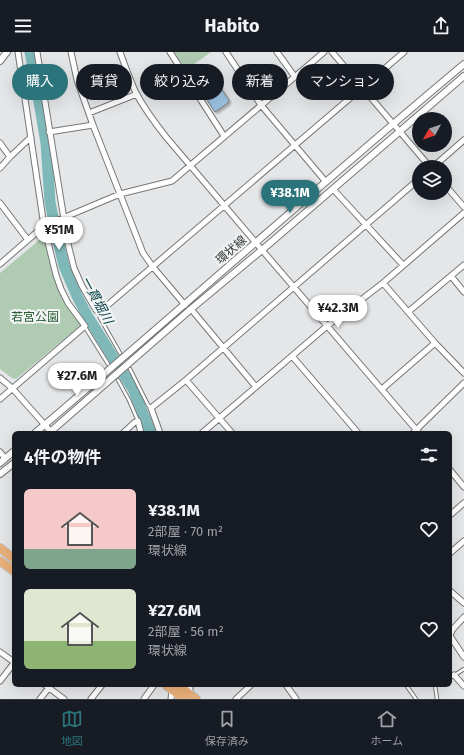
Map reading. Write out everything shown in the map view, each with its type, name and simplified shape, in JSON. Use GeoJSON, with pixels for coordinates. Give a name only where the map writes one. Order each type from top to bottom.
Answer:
{"type":"FeatureCollection","features":[{"type":"Feature","properties":{"kind":"main road"},"geometry":{"type":"LineString","coordinates":[[0,548],[12,556]]}},
{"type":"Feature","properties":{"kind":"main road"},"geometry":{"type":"LineString","coordinates":[[1,563],[12,570]]}},
{"type":"Feature","properties":{"kind":"main road"},"geometry":{"type":"LineString","coordinates":[[172,690],[190,694]]}},
{"type":"Feature","properties":{"kind":"street"},"geometry":{"type":"LineString","coordinates":[[0,60],[7,52]]}},
{"type":"Feature","properties":{"kind":"street"},"geometry":{"type":"LineString","coordinates":[[0,399],[85,326],[68,303],[61,289],[44,226],[18,52]]}},
{"type":"Feature","properties":{"kind":"street"},"geometry":{"type":"LineString","coordinates":[[37,52],[68,244],[74,268],[82,286],[98,312],[153,267],[348,100]]}},
{"type":"Feature","properties":{"kind":"street"},"geometry":{"type":"LineString","coordinates":[[71,52],[77,80],[93,125],[143,253],[185,305]]}},
{"type":"Feature","properties":{"kind":"street"},"geometry":{"type":"LineString","coordinates":[[120,52],[137,94],[153,120],[166,137],[382,389],[415,431]]}},
{"type":"Feature","properties":{"kind":"street"},"geometry":{"type":"LineString","coordinates":[[170,52],[224,136]]}},
{"type":"Feature","properties":{"kind":"street"},"geometry":{"type":"LineString","coordinates":[[226,52],[261,105],[326,182]]}},
{"type":"Feature","properties":{"kind":"street"},"geometry":{"type":"LineString","coordinates":[[277,52],[295,77]]}},
{"type":"Feature","properties":{"kind":"street"},"geometry":{"type":"LineString","coordinates":[[0,264],[44,226],[120,194],[172,181],[324,52]]}},
{"type":"Feature","properties":{"kind":"street"},"geometry":{"type":"LineString","coordinates":[[332,52],[342,64]]}},
{"type":"Feature","properties":{"kind":"street"},"geometry":{"type":"LineString","coordinates":[[390,64],[404,52]]}},
{"type":"Feature","properties":{"kind":"street","name":"環状線"},"geometry":{"type":"LineString","coordinates":[[110,366],[185,305],[392,124],[464,64]]}},
{"type":"Feature","properties":{"kind":"street","name":"環状線"},"geometry":{"type":"LineString","coordinates":[[117,377],[191,309],[262,250],[464,76]]}},
{"type":"Feature","properties":{"kind":"street"},"geometry":{"type":"LineString","coordinates":[[89,112],[137,94]]}},
{"type":"Feature","properties":{"kind":"street"},"geometry":{"type":"LineString","coordinates":[[372,100],[424,160]]}},
{"type":"Feature","properties":{"kind":"street"},"geometry":{"type":"LineString","coordinates":[[49,132],[93,125]]}},
{"type":"Feature","properties":{"kind":"street"},"geometry":{"type":"LineString","coordinates":[[0,168],[31,137]]}},
{"type":"Feature","properties":{"kind":"street"},"geometry":{"type":"LineString","coordinates":[[441,160],[464,140]]}},
{"type":"Feature","properties":{"kind":"street"},"geometry":{"type":"LineString","coordinates":[[0,142],[10,157]]}},
{"type":"Feature","properties":{"kind":"street"},"geometry":{"type":"LineString","coordinates":[[159,431],[151,408],[224,348],[412,185]]}},
{"type":"Feature","properties":{"kind":"street"},"geometry":{"type":"LineString","coordinates":[[333,188],[403,265]]}},
{"type":"Feature","properties":{"kind":"street"},"geometry":{"type":"LineString","coordinates":[[452,193],[464,207]]}},
{"type":"Feature","properties":{"kind":"street"},"geometry":{"type":"LineString","coordinates":[[0,204],[28,240]]}},
{"type":"Feature","properties":{"kind":"street"},"geometry":{"type":"LineString","coordinates":[[204,431],[327,326],[382,283],[464,213]]}},
{"type":"Feature","properties":{"kind":"street"},"geometry":{"type":"LineString","coordinates":[[408,312],[464,265]]}},
{"type":"Feature","properties":{"kind":"street"},"geometry":{"type":"LineString","coordinates":[[451,276],[464,292]]}},
{"type":"Feature","properties":{"kind":"street"},"geometry":{"type":"LineString","coordinates":[[382,283],[435,343],[464,373]]}},
{"type":"Feature","properties":{"kind":"street"},"geometry":{"type":"LineString","coordinates":[[191,309],[256,387]]}},
{"type":"Feature","properties":{"kind":"street"},"geometry":{"type":"LineString","coordinates":[[382,389],[435,343]]}},
{"type":"Feature","properties":{"kind":"street"},"geometry":{"type":"LineString","coordinates":[[292,356],[356,431]]}},
{"type":"Feature","properties":{"kind":"street"},"geometry":{"type":"LineString","coordinates":[[38,431],[110,366]]}},
{"type":"Feature","properties":{"kind":"street"},"geometry":{"type":"LineString","coordinates":[[53,431],[117,377]]}},
{"type":"Feature","properties":{"kind":"street"},"geometry":{"type":"LineString","coordinates":[[0,378],[12,388],[50,431]]}},
{"type":"Feature","properties":{"kind":"street"},"geometry":{"type":"LineString","coordinates":[[186,380],[230,431]]}},
{"type":"Feature","properties":{"kind":"street"},"geometry":{"type":"LineString","coordinates":[[417,431],[464,383]]}},
{"type":"Feature","properties":{"kind":"street"},"geometry":{"type":"LineString","coordinates":[[125,431],[138,421],[140,431]]}},
{"type":"Feature","properties":{"kind":"street"},"geometry":{"type":"LineString","coordinates":[[0,452],[6,458]]}},
{"type":"Feature","properties":{"kind":"street"},"geometry":{"type":"LineString","coordinates":[[0,463],[12,453]]}},
{"type":"Feature","properties":{"kind":"street"},"geometry":{"type":"LineString","coordinates":[[0,474],[12,465]]}},
{"type":"Feature","properties":{"kind":"street"},"geometry":{"type":"LineString","coordinates":[[452,472],[464,487]]}},
{"type":"Feature","properties":{"kind":"street"},"geometry":{"type":"LineString","coordinates":[[452,513],[464,503]]}},
{"type":"Feature","properties":{"kind":"street"},"geometry":{"type":"LineString","coordinates":[[452,551],[464,541]]}},
{"type":"Feature","properties":{"kind":"street"},"geometry":{"type":"LineString","coordinates":[[452,593],[464,603]]}},
{"type":"Feature","properties":{"kind":"street"},"geometry":{"type":"LineString","coordinates":[[452,633],[464,617]]}},
{"type":"Feature","properties":{"kind":"street"},"geometry":{"type":"LineString","coordinates":[[452,639],[464,656]]}},
{"type":"Feature","properties":{"kind":"street"},"geometry":{"type":"LineString","coordinates":[[0,652],[12,661]]}},
{"type":"Feature","properties":{"kind":"street"},"geometry":{"type":"LineString","coordinates":[[0,681],[12,665]]}},
{"type":"Feature","properties":{"kind":"street"},"geometry":{"type":"LineString","coordinates":[[452,676],[464,686]]}},
{"type":"Feature","properties":{"kind":"street"},"geometry":{"type":"LineString","coordinates":[[40,699],[47,687]]}},
{"type":"Feature","properties":{"kind":"street"},"geometry":{"type":"LineString","coordinates":[[49,687],[64,699]]}},
{"type":"Feature","properties":{"kind":"street"},"geometry":{"type":"LineString","coordinates":[[91,699],[100,687]]}},
{"type":"Feature","properties":{"kind":"street"},"geometry":{"type":"LineString","coordinates":[[144,699],[153,687]]}},
{"type":"Feature","properties":{"kind":"street"},"geometry":{"type":"LineString","coordinates":[[236,699],[249,687]]}},
{"type":"Feature","properties":{"kind":"street"},"geometry":{"type":"LineString","coordinates":[[287,687],[296,699]]}},
{"type":"Feature","properties":{"kind":"lane"},"geometry":{"type":"LineString","coordinates":[[98,312],[121,356]]}},
{"type":"Feature","properties":{"kind":"lane"},"geometry":{"type":"LineString","coordinates":[[85,326],[110,366]]}},
{"type":"Feature","properties":{"kind":"lane"},"geometry":{"type":"LineString","coordinates":[[129,367],[148,405],[151,408]]}},
{"type":"Feature","properties":{"kind":"lane"},"geometry":{"type":"LineString","coordinates":[[117,377],[138,421]]}},
{"type":"Feature","properties":{"kind":"lane"},"geometry":{"type":"LineString","coordinates":[[452,676],[464,669]]}},
{"type":"Feature","properties":{"kind":"lane"},"geometry":{"type":"LineString","coordinates":[[407,687],[416,699]]}},
{"type":"Feature","properties":{"kind":"lane"},"geometry":{"type":"LineString","coordinates":[[436,687],[437,699]]}},
{"type":"Feature","properties":{"kind":"green space"},"geometry":{"type":"Polygon","coordinates":[[[174,52],[211,52],[194,64],[182,64],[174,52]]]}},
{"type":"Feature","properties":{"kind":"green space","name":"若宮公園"},"geometry":{"type":"Polygon","coordinates":[[[44,236],[54,275],[81,325],[16,379],[12,378],[0,369],[0,273],[44,236]]]}},
{"type":"Feature","properties":{"kind":"building"},"geometry":{"type":"Polygon","coordinates":[[[224,93],[229,100],[228,103],[215,112],[207,100],[224,100],[224,93]]]}},
{"type":"Feature","properties":{"kind":"waterway","name":"一貫堀川"},"geometry":{"type":"LineString","coordinates":[[30,52],[46,143],[50,202],[64,266],[88,317],[133,389],[150,431]]}}]}
